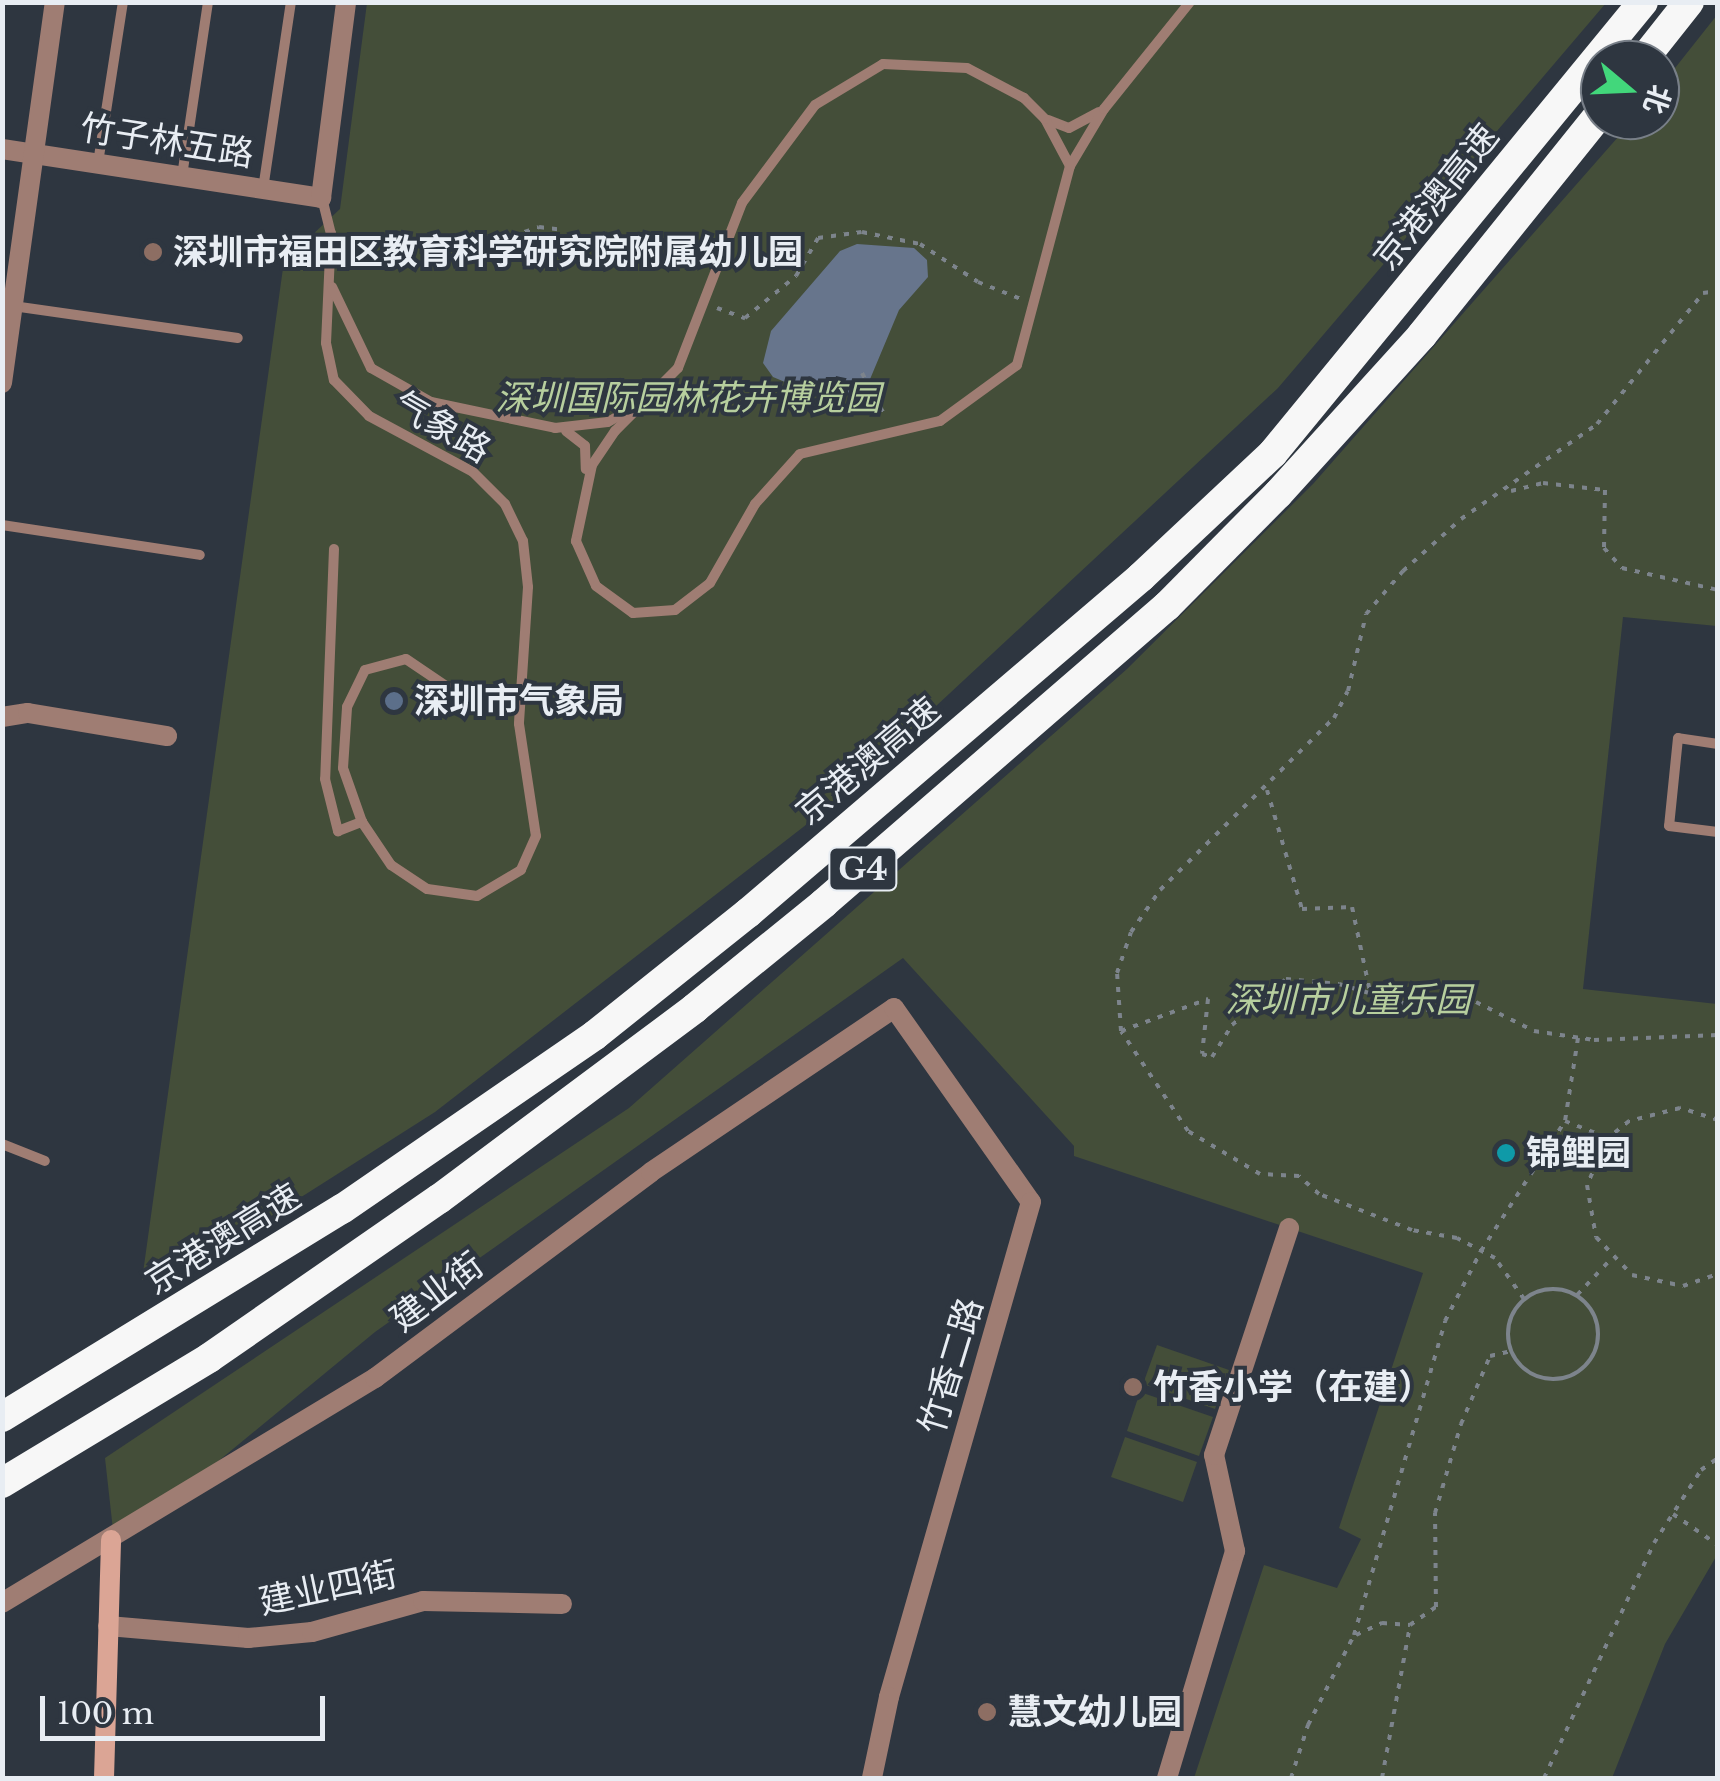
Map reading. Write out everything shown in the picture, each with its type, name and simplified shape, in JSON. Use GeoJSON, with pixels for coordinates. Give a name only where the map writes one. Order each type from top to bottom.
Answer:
{"type":"FeatureCollection","features":[{"type":"Feature","properties":{"kind":"highway","name":"京港澳高速"},"geometry":{"type":"LineString","coordinates":[[2,1417],[455,1135],[594,1035],[748,913],[1141,577],[1273,453],[1643,2]]}},
{"type":"Feature","properties":{"kind":"highway"},"geometry":{"type":"LineString","coordinates":[[1659,40],[1689,2]]}},
{"type":"Feature","properties":{"kind":"highway","name":"G4"},"geometry":{"type":"LineString","coordinates":[[4,1482],[208,1358],[439,1199],[695,1008],[824,903],[1152,619],[1264,508],[1422,335],[1580,139]]}},
{"type":"Feature","properties":{"kind":"highway"},"geometry":{"type":"LineString","coordinates":[[2,1408],[66,1380]]}},
{"type":"Feature","properties":{"kind":"main road"},"geometry":{"type":"LineString","coordinates":[[104,1778],[111,1540]]}},
{"type":"Feature","properties":{"kind":"street"},"geometry":{"type":"LineString","coordinates":[[2,383],[55,2]]}},
{"type":"Feature","properties":{"kind":"street"},"geometry":{"type":"LineString","coordinates":[[321,198],[346,2]]}},
{"type":"Feature","properties":{"kind":"street","name":"竹子林五路"},"geometry":{"type":"LineString","coordinates":[[2,149],[321,198]]}},
{"type":"Feature","properties":{"kind":"street"},"geometry":{"type":"LineString","coordinates":[[2,717],[28,713],[167,736]]}},
{"type":"Feature","properties":{"kind":"street","name":"建业街"},"geometry":{"type":"LineString","coordinates":[[2,1603],[375,1378],[651,1172],[894,1008]]}},
{"type":"Feature","properties":{"kind":"street","name":"竹香二路"},"geometry":{"type":"LineString","coordinates":[[872,1778],[904,1642],[1030,1202],[894,1008]]}},
{"type":"Feature","properties":{"kind":"street"},"geometry":{"type":"LineString","coordinates":[[1168,1778],[1235,1551],[1214,1455],[1289,1228]]}},
{"type":"Feature","properties":{"kind":"street","name":"建业四街"},"geometry":{"type":"LineString","coordinates":[[108,1626],[248,1638],[312,1632],[423,1602],[562,1604]]}},
{"type":"Feature","properties":{"kind":"lane"},"geometry":{"type":"LineString","coordinates":[[98,164],[123,2]]}},
{"type":"Feature","properties":{"kind":"lane"},"geometry":{"type":"LineString","coordinates":[[182,176],[208,2]]}},
{"type":"Feature","properties":{"kind":"lane"},"geometry":{"type":"LineString","coordinates":[[262,189],[291,2]]}},
{"type":"Feature","properties":{"kind":"lane"},"geometry":{"type":"LineString","coordinates":[[555,428],[584,446],[576,541],[583,568],[615,603],[655,615],[675,610],[710,583],[763,492],[800,454],[940,421],[998,383],[1024,350],[1070,166],[1104,109],[1190,2]]}},
{"type":"Feature","properties":{"kind":"lane"},"geometry":{"type":"LineString","coordinates":[[583,490],[601,448],[678,368],[726,235],[756,180],[814,105],[847,80],[883,64],[967,68],[998,81],[1046,119],[1069,128],[1104,109]]}},
{"type":"Feature","properties":{"kind":"lane"},"geometry":{"type":"LineString","coordinates":[[1046,119],[1070,166]]}},
{"type":"Feature","properties":{"kind":"lane","name":"气象路"},"geometry":{"type":"LineString","coordinates":[[321,198],[331,233],[328,364],[342,393],[368,416],[473,472],[505,504],[523,541],[527,630],[519,724],[536,836],[511,880],[478,896],[427,889],[392,865],[362,822]]}},
{"type":"Feature","properties":{"kind":"lane"},"geometry":{"type":"LineString","coordinates":[[330,280],[361,354],[387,381],[456,410],[555,428],[608,422],[650,396]]}},
{"type":"Feature","properties":{"kind":"lane"},"geometry":{"type":"LineString","coordinates":[[13,306],[238,338]]}},
{"type":"Feature","properties":{"kind":"lane"},"geometry":{"type":"LineString","coordinates":[[2,525],[200,555]]}},
{"type":"Feature","properties":{"kind":"lane"},"geometry":{"type":"LineString","coordinates":[[334,549],[325,779],[338,831],[362,822],[342,754],[347,707],[360,676],[381,662],[406,659],[449,688]]}},
{"type":"Feature","properties":{"kind":"lane"},"geometry":{"type":"LineString","coordinates":[[1718,744],[1678,738],[1669,826],[1718,832]]}},
{"type":"Feature","properties":{"kind":"lane"},"geometry":{"type":"LineString","coordinates":[[2,1144],[46,1161]]}},
{"type":"Feature","properties":{"kind":"path"},"geometry":{"type":"LineString","coordinates":[[500,240],[539,227],[564,230]]}},
{"type":"Feature","properties":{"kind":"path"},"geometry":{"type":"LineString","coordinates":[[704,303],[745,318],[796,276],[818,238],[862,232],[920,244],[1001,295],[1035,302]]}},
{"type":"Feature","properties":{"kind":"path"},"geometry":{"type":"LineString","coordinates":[[1524,1299],[1495,1258],[1481,1250],[1319,1194],[1299,1176],[1260,1174],[1216,1153],[1162,1098],[1120,1030],[1117,973],[1131,932],[1160,890],[1334,718],[1348,692],[1366,614],[1461,519],[1506,492],[1597,424],[1703,293],[1718,291]]}},
{"type":"Feature","properties":{"kind":"path"},"geometry":{"type":"LineString","coordinates":[[862,373],[871,395],[897,434]]}},
{"type":"Feature","properties":{"kind":"path"},"geometry":{"type":"LineString","coordinates":[[1506,492],[1543,483],[1605,490],[1604,548],[1622,568],[1718,590]]}},
{"type":"Feature","properties":{"kind":"path"},"geometry":{"type":"LineString","coordinates":[[1267,788],[1302,909],[1352,907],[1370,992]]}},
{"type":"Feature","properties":{"kind":"path"},"geometry":{"type":"LineString","coordinates":[[1120,1030],[1208,999],[1202,1054],[1212,1057],[1232,1025],[1286,979],[1370,992],[1426,1010],[1476,1002],[1534,1031],[1578,1038],[1718,1035]]}},
{"type":"Feature","properties":{"kind":"path"},"geometry":{"type":"LineString","coordinates":[[1291,1778],[1308,1725],[1354,1635],[1445,1321],[1481,1250],[1565,1122],[1578,1038]]}},
{"type":"Feature","properties":{"kind":"path"},"geometry":{"type":"LineString","coordinates":[[1718,1120],[1680,1108],[1654,1110],[1608,1138],[1587,1186],[1591,1224],[1611,1259],[1656,1284],[1683,1286],[1718,1274]]}},
{"type":"Feature","properties":{"kind":"path"},"geometry":{"type":"LineString","coordinates":[[1565,1122],[1608,1138]]}},
{"type":"Feature","properties":{"kind":"path"},"geometry":{"type":"LineString","coordinates":[[1577,1295],[1611,1259]]}},
{"type":"Feature","properties":{"kind":"path"},"geometry":{"type":"LineString","coordinates":[[1560,1288],[1577,1295],[1598,1326],[1589,1362],[1574,1374],[1537,1377],[1511,1351],[1508,1332],[1524,1299],[1560,1288]]}},
{"type":"Feature","properties":{"kind":"path"},"geometry":{"type":"LineString","coordinates":[[1354,1635],[1382,1623],[1410,1624],[1436,1607],[1436,1513],[1460,1424],[1490,1356],[1511,1351]]}},
{"type":"Feature","properties":{"kind":"path"},"geometry":{"type":"LineString","coordinates":[[1544,1778],[1672,1514],[1701,1470],[1718,1458]]}},
{"type":"Feature","properties":{"kind":"path"},"geometry":{"type":"LineString","coordinates":[[1672,1514],[1718,1545]]}},
{"type":"Feature","properties":{"kind":"path"},"geometry":{"type":"LineString","coordinates":[[1382,1778],[1410,1624]]}},
{"type":"Feature","properties":{"kind":"green space","name":"深圳国际园林花卉博览园"},"geometry":{"type":"Polygon","coordinates":[[[367,3],[1606,3],[1278,388],[820,814],[435,1112],[273,1215],[142,1280],[284,261],[340,209],[367,3]]]}},
{"type":"Feature","properties":{"kind":"green space","name":"深圳市儿童乐园"},"geometry":{"type":"Polygon","coordinates":[[[1717,15],[1717,626],[1623,617],[1583,989],[1717,1004],[1717,1555],[1665,1644],[1612,1778],[1194,1778],[1264,1565],[1337,1588],[1361,1539],[1339,1528],[1423,1273],[1074,1156],[1074,1146],[903,958],[375,1332],[199,1477],[113,1530],[105,1458],[629,1108],[1127,669],[1313,484],[1615,140],[1680,140],[1680,62],[1717,15]]]}},
{"type":"Feature","properties":{"kind":"green space"},"geometry":{"type":"Polygon","coordinates":[[[1157,1345],[1229,1370],[1215,1409],[1143,1384],[1157,1345]]]}},
{"type":"Feature","properties":{"kind":"green space"},"geometry":{"type":"Polygon","coordinates":[[[1140,1392],[1213,1417],[1199,1456],[1127,1431],[1140,1392]]]}},
{"type":"Feature","properties":{"kind":"green space"},"geometry":{"type":"Polygon","coordinates":[[[1125,1437],[1197,1462],[1183,1502],[1111,1477],[1125,1437]]]}},
{"type":"Feature","properties":{"kind":"water"},"geometry":{"type":"Polygon","coordinates":[[[857,244],[914,248],[927,260],[928,277],[899,310],[868,384],[854,394],[816,395],[773,377],[763,363],[771,331],[840,251],[857,244]]]}},
{"type":"Feature","properties":{"kind":"place","name":"深圳市福田区教育科学研究院附属幼儿园"},"geometry":{"type":"Point","coordinates":[153,252]}},
{"type":"Feature","properties":{"kind":"place","name":"深圳市气象局"},"geometry":{"type":"Point","coordinates":[394,701]}},
{"type":"Feature","properties":{"kind":"place","name":"锦鲤园"},"geometry":{"type":"Point","coordinates":[1506,1153]}},
{"type":"Feature","properties":{"kind":"place","name":"竹香小学（在建）"},"geometry":{"type":"Point","coordinates":[1133,1387]}},
{"type":"Feature","properties":{"kind":"place","name":"慧文幼儿园"},"geometry":{"type":"Point","coordinates":[987,1712]}}]}
